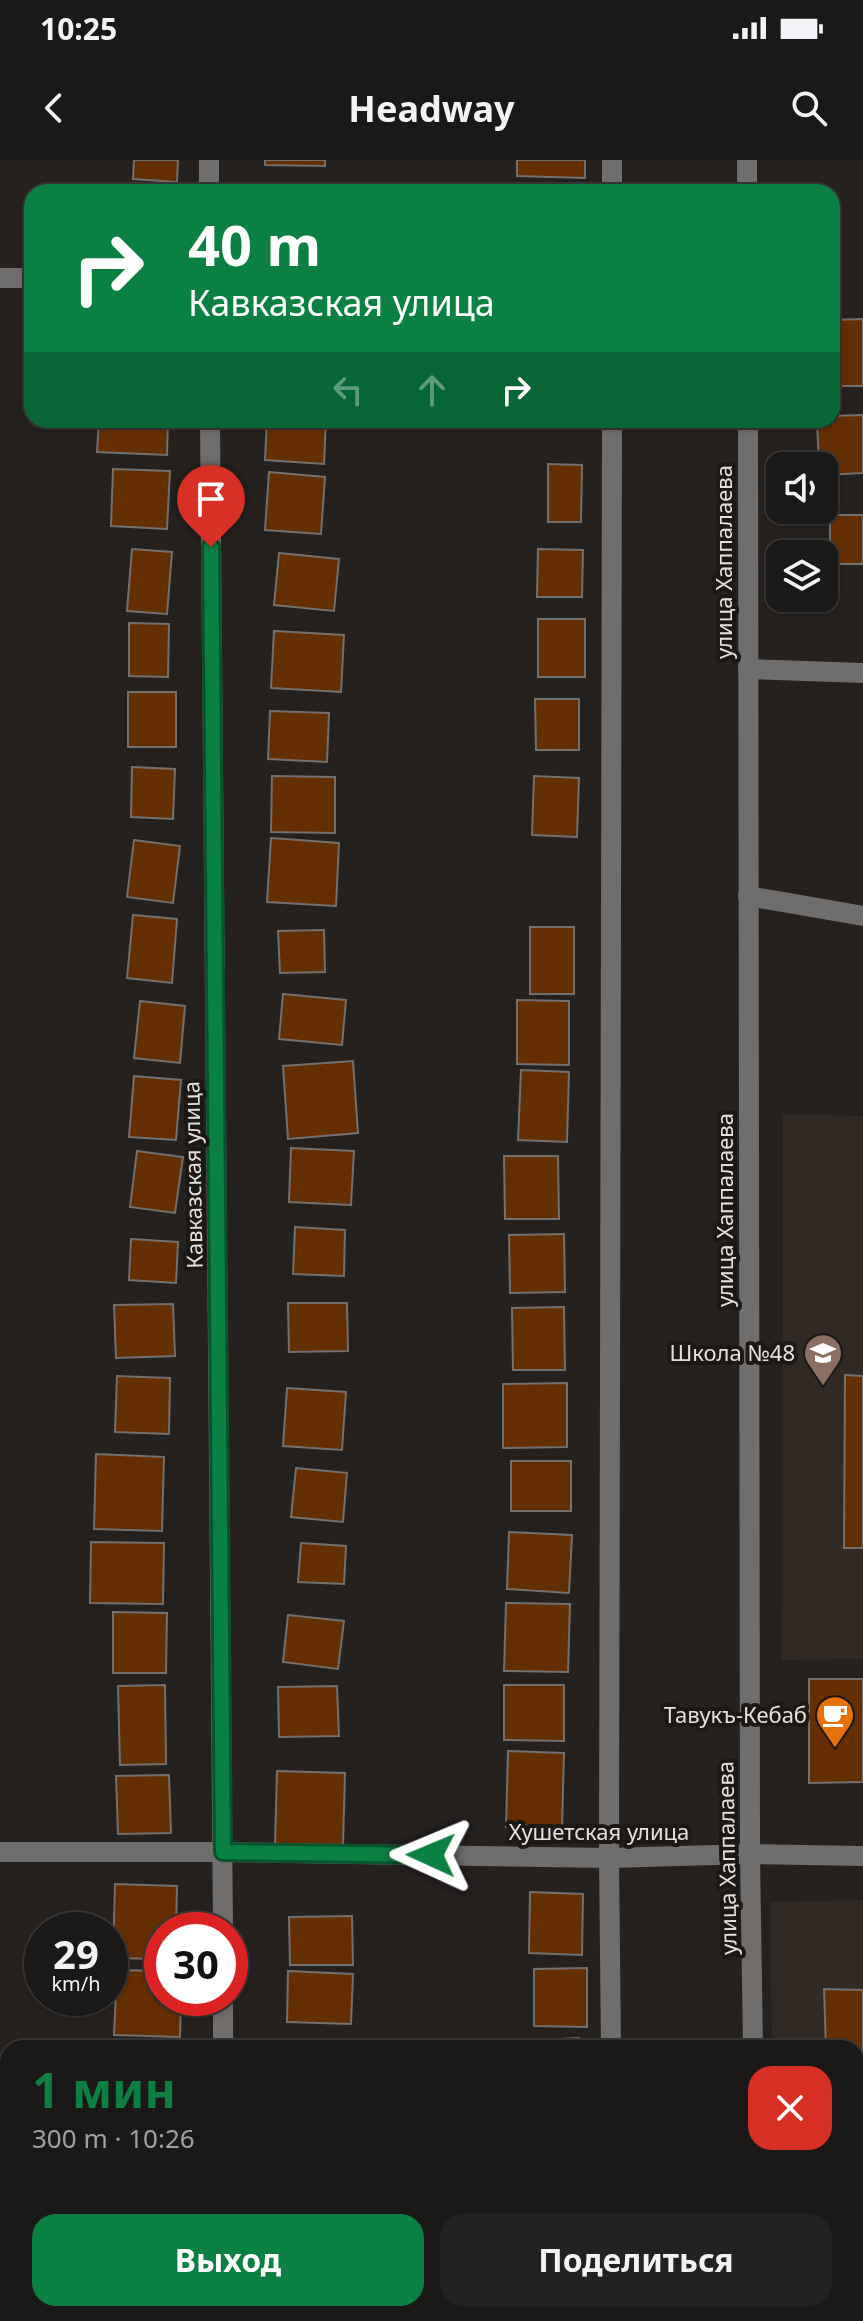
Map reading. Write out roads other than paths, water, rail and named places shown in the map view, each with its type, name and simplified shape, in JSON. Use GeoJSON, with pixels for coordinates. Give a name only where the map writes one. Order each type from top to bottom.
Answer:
{"type":"FeatureCollection","features":[{"type":"Feature","properties":{"kind":"street"},"geometry":{"type":"LineString","coordinates":[[209,160],[209,184]]}},
{"type":"Feature","properties":{"kind":"street"},"geometry":{"type":"LineString","coordinates":[[612,160],[612,184]]}},
{"type":"Feature","properties":{"kind":"street"},"geometry":{"type":"LineString","coordinates":[[747,160],[747,184]]}},
{"type":"Feature","properties":{"kind":"street"},"geometry":{"type":"LineString","coordinates":[[0,278],[24,278]]}},
{"type":"Feature","properties":{"kind":"street","name":"Кавказская улица"},"geometry":{"type":"LineString","coordinates":[[210,428],[223,1912]]}},
{"type":"Feature","properties":{"kind":"street"},"geometry":{"type":"LineString","coordinates":[[611,2040],[612,428]]}},
{"type":"Feature","properties":{"kind":"street","name":"улица Хаппалаева"},"geometry":{"type":"LineString","coordinates":[[748,428],[753,2040]]}},
{"type":"Feature","properties":{"kind":"street"},"geometry":{"type":"LineString","coordinates":[[748,669],[863,673]]}},
{"type":"Feature","properties":{"kind":"street"},"geometry":{"type":"LineString","coordinates":[[748,896],[863,916]]}},
{"type":"Feature","properties":{"kind":"street","name":"Хушетская улица"},"geometry":{"type":"LineString","coordinates":[[0,1852],[609,1858],[750,1854],[863,1856]]}},
{"type":"Feature","properties":{"kind":"street"},"geometry":{"type":"LineString","coordinates":[[223,2016],[223,2040]]}},
{"type":"Feature","properties":{"kind":"place","name":"Школа №48"},"geometry":{"type":"Point","coordinates":[823,1387]}},
{"type":"Feature","properties":{"kind":"place","name":"Тавукъ-Кебаб"},"geometry":{"type":"Point","coordinates":[835,1749]}}]}
